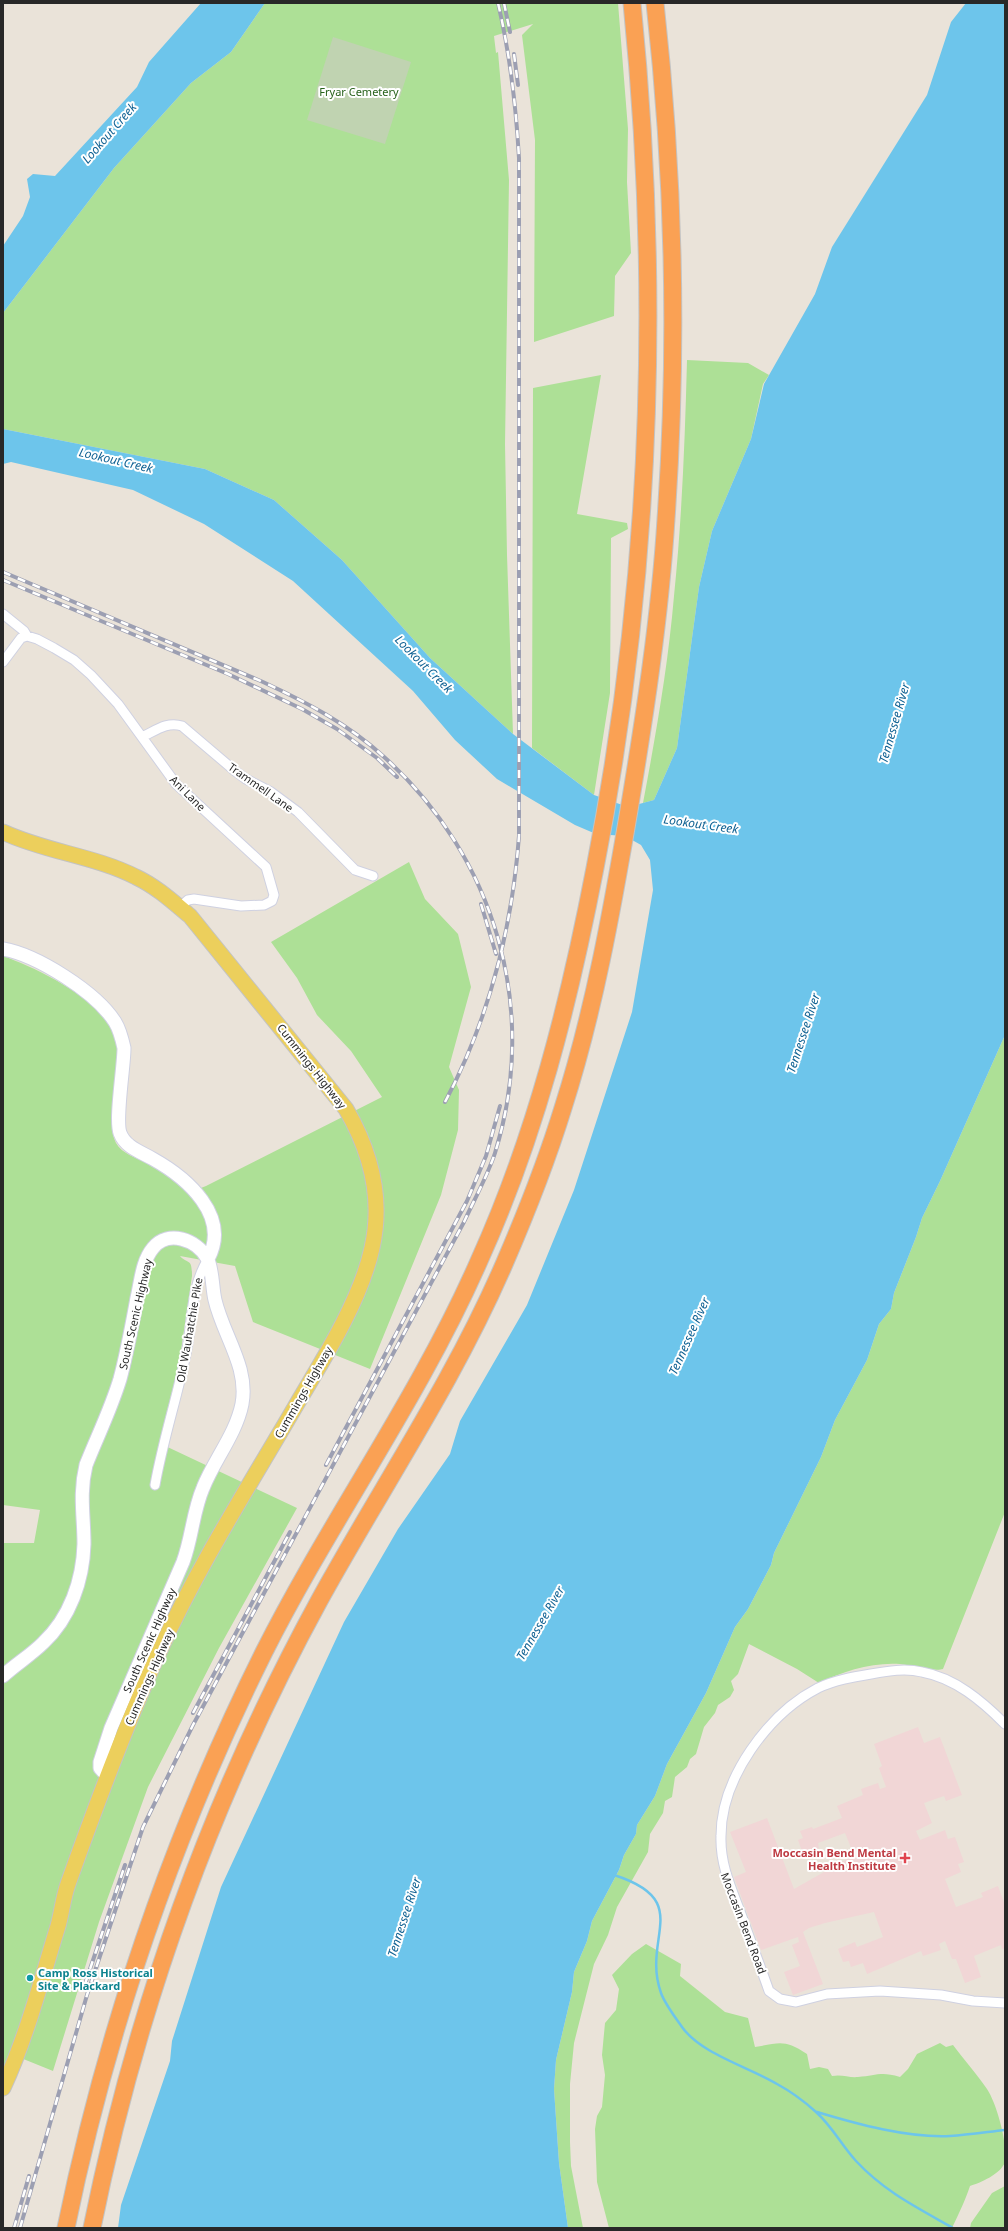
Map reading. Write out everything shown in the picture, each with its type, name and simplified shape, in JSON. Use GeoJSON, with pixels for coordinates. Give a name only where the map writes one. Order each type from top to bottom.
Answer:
{"type":"FeatureCollection","features":[{"type":"Feature","properties":{"kind":"highway"},"geometry":{"type":"LineString","coordinates":[[66,2228],[89,2121],[125,1991],[185,1826],[223,1739],[265,1651],[311,1565],[444,1334],[502,1210],[529,1135],[556,1047],[577,963],[612,776],[635,604],[646,438],[648,360],[645,150],[632,3]]}},
{"type":"Feature","properties":{"kind":"highway"},"geometry":{"type":"LineString","coordinates":[[92,2228],[108,2149],[130,2066],[176,1924],[208,1838],[278,1681],[320,1600],[438,1397],[474,1331],[537,1185],[563,1108],[582,1042],[621,856],[634,777],[657,618],[666,522],[672,372],[670,187],[655,3]]}},
{"type":"Feature","properties":{"kind":"main road","name":"Cummings Highway"},"geometry":{"type":"LineString","coordinates":[[3,832],[38,846],[135,876],[166,896],[190,916],[346,1109],[356,1126],[369,1160],[375,1188],[376,1221],[372,1248],[359,1287],[324,1357],[190,1592],[162,1646],[132,1713],[107,1776],[68,1885],[59,1923],[38,1994],[3,2088]]}},
{"type":"Feature","properties":{"kind":"main road","name":"Old Wauhatchie Pike"},"geometry":{"type":"LineString","coordinates":[[3,950],[30,958],[69,979],[104,1008],[115,1022],[121,1034],[124,1048],[120,1132],[129,1146],[177,1174],[197,1194],[207,1207],[212,1219],[215,1236],[212,1251],[208,1259]]}},
{"type":"Feature","properties":{"kind":"main road","name":"South Scenic Highway"},"geometry":{"type":"LineString","coordinates":[[3,1676],[44,1642],[64,1617],[75,1592],[83,1554],[81,1499],[82,1479],[86,1465],[120,1379],[148,1256],[154,1247],[162,1241],[181,1238],[198,1246],[208,1259],[215,1302],[239,1365],[243,1385],[242,1402],[238,1417],[202,1488],[197,1504],[192,1534],[183,1562],[111,1728],[100,1762],[100,1768],[107,1776]]}},
{"type":"Feature","properties":{"kind":"street"},"geometry":{"type":"LineString","coordinates":[[3,614],[24,631],[27,636],[21,638],[3,662]]}},
{"type":"Feature","properties":{"kind":"street","name":"Ani Lane"},"geometry":{"type":"LineString","coordinates":[[27,636],[54,648],[74,660],[91,675],[118,704],[176,784],[266,867],[274,895],[272,901],[256,907],[228,905],[194,899],[188,900],[180,907]]}},
{"type":"Feature","properties":{"kind":"street","name":"Trammell Lane"},"geometry":{"type":"LineString","coordinates":[[142,738],[174,723],[182,726],[246,780],[271,792],[298,812],[355,870],[373,876]]}},
{"type":"Feature","properties":{"kind":"street","name":"Old Wauhatchie Pike"},"geometry":{"type":"LineString","coordinates":[[155,1484],[187,1351],[195,1288],[200,1272],[208,1259]]}},
{"type":"Feature","properties":{"kind":"street","name":"Moccasin Bend Road"},"geometry":{"type":"LineString","coordinates":[[1005,1724],[984,1702],[965,1689],[922,1672],[894,1670],[844,1679],[818,1688],[779,1716],[752,1748],[728,1794],[721,1835],[723,1866],[770,1991],[780,2000],[796,2002],[827,1994],[880,1991],[941,1995],[973,2001],[1005,2003]]}},
{"type":"Feature","properties":{"kind":"shaded area","name":"Moccasin Bend Mental Health Institute"},"geometry":{"type":"Polygon","coordinates":[[[918,1727],[924,1743],[940,1737],[962,1795],[946,1801],[944,1796],[924,1803],[932,1823],[916,1831],[920,1840],[945,1830],[948,1839],[955,1837],[964,1862],[958,1864],[961,1872],[945,1879],[956,1907],[983,1897],[981,1893],[998,1886],[1005,1905],[1005,1948],[1002,1949],[1001,1945],[974,1956],[981,1977],[965,1983],[956,1959],[952,1959],[945,1941],[939,1944],[941,1950],[923,1956],[921,1951],[867,1974],[863,1963],[851,1967],[849,1961],[843,1962],[838,1949],[855,1942],[857,1947],[883,1937],[874,1912],[825,1923],[809,1928],[803,1932],[823,1984],[793,1995],[784,1972],[800,1966],[792,1945],[799,1942],[798,1937],[761,1950],[734,1877],[746,1872],[730,1832],[767,1818],[794,1889],[854,1855],[845,1833],[818,1843],[819,1848],[803,1854],[798,1840],[803,1838],[800,1831],[812,1827],[813,1829],[842,1818],[837,1806],[863,1795],[861,1789],[878,1783],[880,1789],[886,1787],[879,1768],[882,1766],[874,1744],[918,1727]]]}},
{"type":"Feature","properties":{"kind":"green space"},"geometry":{"type":"Polygon","coordinates":[[[265,3],[618,3],[628,129],[627,182],[631,253],[615,276],[614,316],[534,342],[535,140],[522,35],[533,24],[494,36],[496,53],[498,52],[509,180],[505,444],[513,734],[430,658],[342,560],[274,500],[205,469],[3,429],[3,313],[114,168],[191,83],[231,52],[265,3]]]}},
{"type":"Feature","properties":{"kind":"green space","name":"Fryar Cemetery"},"geometry":{"type":"Polygon","coordinates":[[[333,37],[411,62],[385,144],[307,120],[333,37]]]}},
{"type":"Feature","properties":{"kind":"green space"},"geometry":{"type":"Polygon","coordinates":[[[687,360],[748,363],[769,375],[763,384],[751,439],[712,531],[699,587],[677,748],[654,800],[643,803],[661,700],[677,567],[684,449],[687,360]]]}},
{"type":"Feature","properties":{"kind":"green space"},"geometry":{"type":"Polygon","coordinates":[[[601,375],[577,514],[627,523],[628,529],[611,538],[610,693],[594,795],[532,748],[533,388],[601,375]]]}},
{"type":"Feature","properties":{"kind":"green space"},"geometry":{"type":"Polygon","coordinates":[[[409,862],[425,899],[458,934],[471,987],[449,1067],[459,1090],[458,1130],[441,1195],[370,1369],[253,1322],[235,1266],[180,1256],[189,1262],[192,1270],[192,1276],[179,1364],[159,1443],[297,1508],[219,1648],[148,1787],[99,1922],[53,2071],[11,2054],[3,2074],[3,1543],[34,1543],[40,1510],[3,1505],[3,956],[33,968],[66,986],[96,1009],[108,1022],[115,1035],[118,1048],[118,1069],[112,1117],[112,1131],[116,1143],[125,1153],[152,1166],[168,1176],[188,1193],[206,1186],[382,1097],[351,1051],[317,1015],[297,978],[271,942],[409,862]]]}},
{"type":"Feature","properties":{"kind":"green space"},"geometry":{"type":"Polygon","coordinates":[[[1005,1035],[1005,1512],[943,1669],[928,1669],[900,1664],[879,1664],[848,1671],[819,1683],[797,1669],[749,1644],[738,1674],[731,1681],[734,1690],[730,1697],[718,1705],[715,1713],[704,1727],[696,1754],[690,1759],[687,1767],[675,1777],[672,1797],[665,1801],[663,1813],[650,1834],[648,1852],[617,1907],[608,1935],[594,1964],[574,2043],[570,2084],[571,2166],[583,2228],[568,2228],[559,2163],[554,2089],[556,2060],[572,1992],[574,1972],[587,1941],[592,1921],[619,1870],[624,1855],[636,1834],[637,1825],[655,1796],[667,1764],[706,1693],[735,1627],[748,1609],[771,1565],[774,1553],[821,1457],[835,1420],[867,1360],[879,1324],[891,1309],[894,1293],[922,1218],[1005,1035]]]}},
{"type":"Feature","properties":{"kind":"green space"},"geometry":{"type":"Polygon","coordinates":[[[646,1944],[681,1964],[680,1976],[725,2012],[748,2018],[755,2047],[782,2043],[793,2046],[807,2054],[810,2069],[819,2067],[828,2069],[832,2076],[839,2075],[855,2077],[883,2074],[900,2077],[908,2069],[917,2054],[940,2043],[946,2047],[953,2045],[983,2083],[991,2096],[998,2114],[1005,2146],[1005,2162],[1003,2166],[995,2174],[970,2186],[952,2228],[609,2228],[597,2182],[595,2129],[597,2116],[602,2107],[605,2075],[602,2055],[605,2023],[616,2010],[619,1989],[612,1975],[632,1954],[646,1944]]]}},
{"type":"Feature","properties":{"kind":"green space"},"geometry":{"type":"Polygon","coordinates":[[[1005,2186],[1005,2228],[970,2228],[971,2223],[992,2193],[1005,2186]]]}},
{"type":"Feature","properties":{"kind":"water","name":"Lookout Creek"},"geometry":{"type":"Polygon","coordinates":[[[201,3],[265,3],[231,52],[191,83],[114,168],[3,313],[3,246],[23,216],[30,197],[27,179],[33,174],[55,176],[137,87],[149,62],[201,3]]]}},
{"type":"Feature","properties":{"kind":"water"},"geometry":{"type":"Polygon","coordinates":[[[966,3],[1005,3],[1005,1035],[922,1218],[894,1293],[891,1309],[879,1324],[867,1360],[835,1420],[821,1457],[774,1553],[771,1565],[748,1609],[735,1627],[706,1693],[667,1764],[655,1796],[637,1825],[636,1834],[624,1855],[619,1870],[592,1921],[587,1941],[574,1972],[572,1992],[556,2060],[554,2089],[559,2163],[568,2228],[118,2228],[121,2205],[170,2061],[172,2041],[221,1887],[344,1622],[398,1529],[450,1454],[460,1421],[527,1305],[574,1190],[632,1012],[653,890],[650,860],[641,845],[625,836],[596,834],[575,825],[497,779],[455,740],[413,691],[293,581],[204,524],[133,490],[11,462],[3,464],[3,429],[205,469],[274,500],[342,560],[430,658],[513,734],[594,795],[628,807],[654,800],[677,748],[699,587],[712,531],[751,439],[764,384],[815,294],[832,247],[927,95],[951,22],[966,3]]]}},
{"type":"Feature","properties":{"kind":"waterway"},"geometry":{"type":"LineString","coordinates":[[614,1875],[638,1885],[653,1897],[659,1909],[660,1923],[657,1973],[661,1993],[670,2010],[690,2037],[713,2052],[766,2078],[797,2097],[812,2108],[822,2118],[856,2161],[878,2182],[914,2206],[953,2228]]}},
{"type":"Feature","properties":{"kind":"waterway"},"geometry":{"type":"LineString","coordinates":[[817,2112],[882,2129],[917,2135],[950,2136],[1005,2130]]}},
{"type":"Feature","properties":{"kind":"railway"},"geometry":{"type":"LineString","coordinates":[[445,1102],[461,1071],[486,1006],[496,973],[511,905],[519,836],[519,158],[512,80],[498,3]]}},
{"type":"Feature","properties":{"kind":"railway"},"geometry":{"type":"LineString","coordinates":[[504,3],[510,32]]}},
{"type":"Feature","properties":{"kind":"railway"},"geometry":{"type":"LineString","coordinates":[[514,54],[518,85]]}},
{"type":"Feature","properties":{"kind":"railway"},"geometry":{"type":"LineString","coordinates":[[3,572],[263,682],[326,714],[370,744],[383,756],[422,796],[454,840],[480,888],[498,938],[509,990],[512,1044],[508,1099],[495,1153],[464,1222],[193,1725],[143,1827],[87,1995],[20,2228]]}},
{"type":"Feature","properties":{"kind":"railway"},"geometry":{"type":"LineString","coordinates":[[3,580],[228,674],[302,709],[337,729],[377,758],[397,777]]}},
{"type":"Feature","properties":{"kind":"railway"},"geometry":{"type":"LineString","coordinates":[[481,904],[496,954]]}},
{"type":"Feature","properties":{"kind":"railway"},"geometry":{"type":"LineString","coordinates":[[326,1465],[467,1201],[486,1156],[500,1106]]}},
{"type":"Feature","properties":{"kind":"railway"},"geometry":{"type":"LineString","coordinates":[[193,1713],[290,1532]]}},
{"type":"Feature","properties":{"kind":"railway"},"geometry":{"type":"LineString","coordinates":[[85,1984],[125,1865]]}},
{"type":"Feature","properties":{"kind":"railway"},"geometry":{"type":"LineString","coordinates":[[14,2228],[29,2176]]}},
{"type":"Feature","properties":{"kind":"place","name":"Moccasin Bend Mental Health Institute"},"geometry":{"type":"Point","coordinates":[905,1858]}},
{"type":"Feature","properties":{"kind":"place","name":"Camp Ross Historical Site & Plackard"},"geometry":{"type":"Point","coordinates":[30,1978]}},
{"type":"Feature","properties":{"kind":"water label","name":"Tennessee River"},"geometry":{"type":"Point","coordinates":[894,723]}},
{"type":"Feature","properties":{"kind":"water label","name":"Tennessee River"},"geometry":{"type":"Point","coordinates":[803,1033]}},
{"type":"Feature","properties":{"kind":"water label","name":"Tennessee River"},"geometry":{"type":"Point","coordinates":[689,1336]}},
{"type":"Feature","properties":{"kind":"water label","name":"Tennessee River"},"geometry":{"type":"Point","coordinates":[540,1623]}},
{"type":"Feature","properties":{"kind":"water label","name":"Tennessee River"},"geometry":{"type":"Point","coordinates":[404,1917]}}]}
